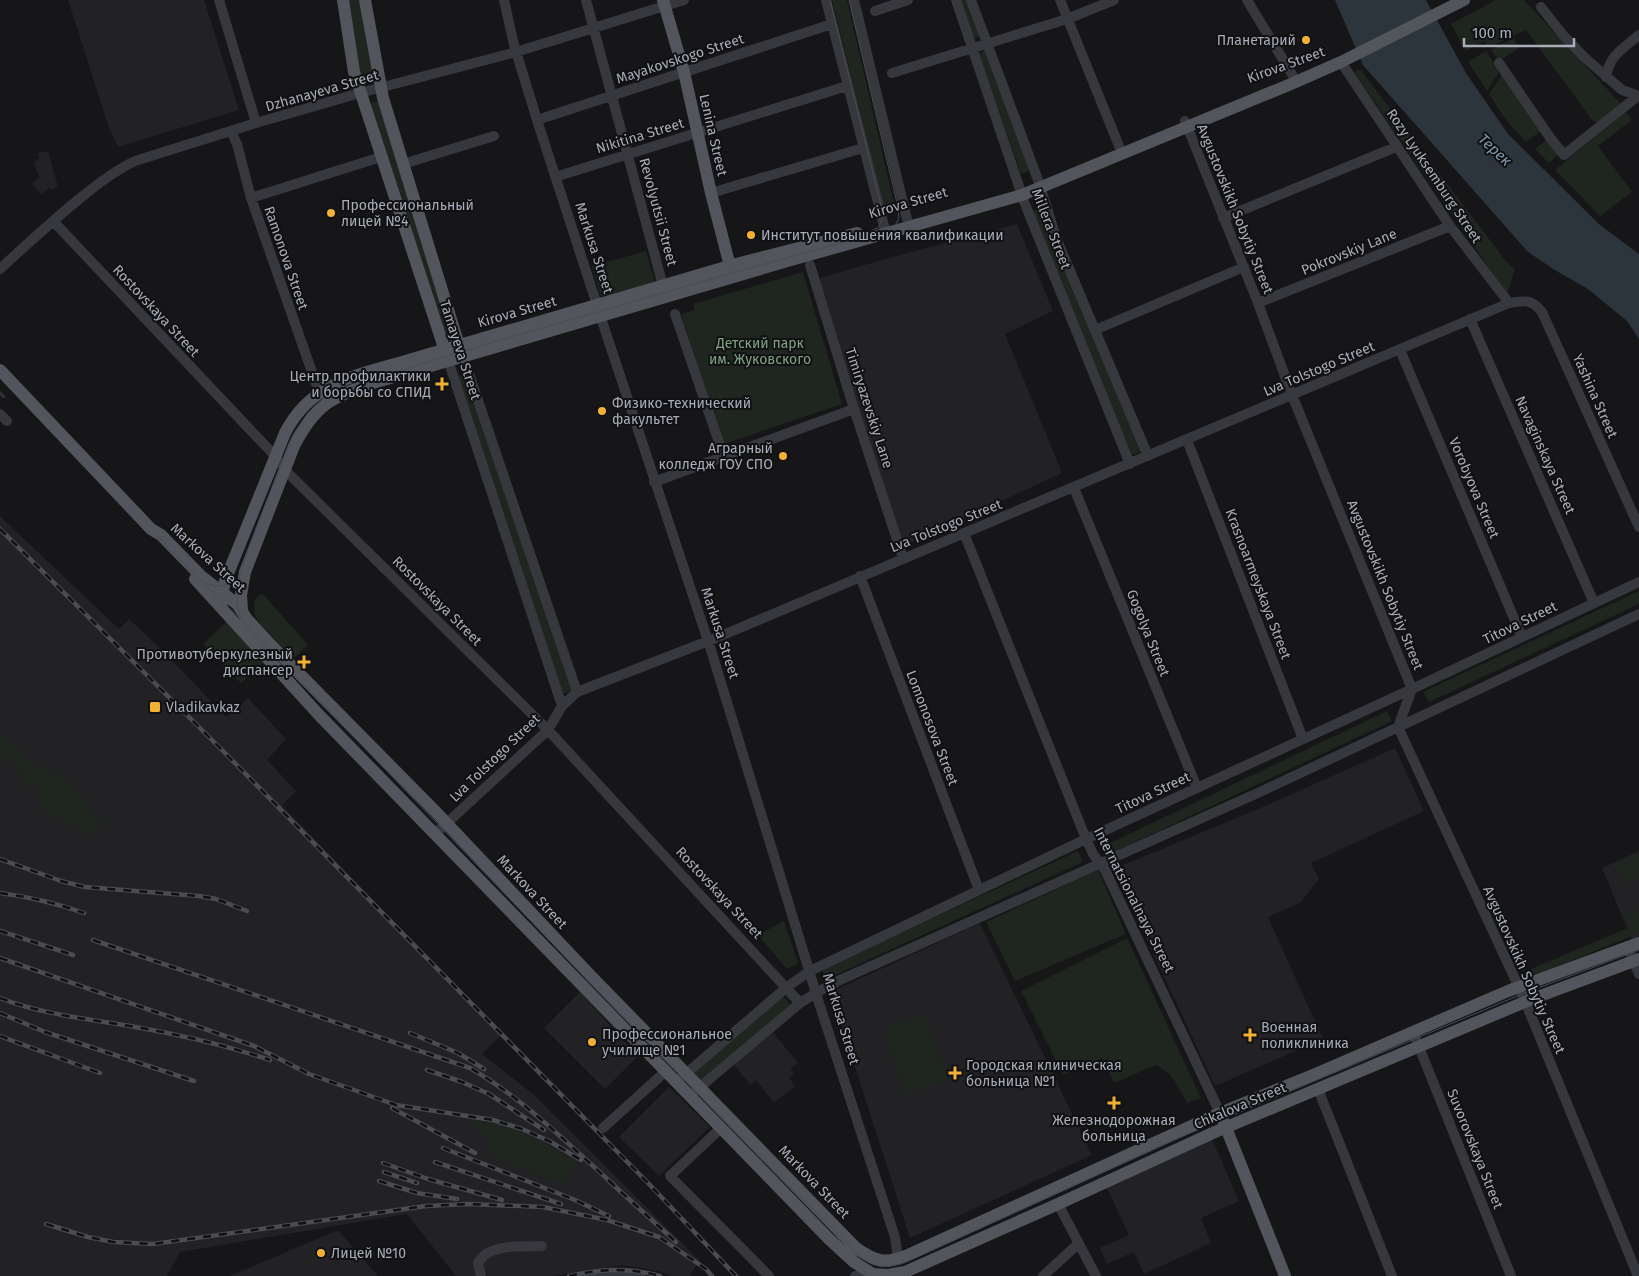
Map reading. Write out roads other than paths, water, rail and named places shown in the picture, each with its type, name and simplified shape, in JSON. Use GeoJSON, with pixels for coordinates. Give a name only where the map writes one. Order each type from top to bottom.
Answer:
{"type":"FeatureCollection","features":[{"type":"Feature","properties":{"kind":"main road","name":"Tamayeva Street"},"geometry":{"type":"LineString","coordinates":[[342,0],[354,72],[360,93],[446,355]]}},
{"type":"Feature","properties":{"kind":"main road","name":"Tamayeva Street"},"geometry":{"type":"LineString","coordinates":[[365,0],[381,88],[461,350]]}},
{"type":"Feature","properties":{"kind":"main road"},"geometry":{"type":"LineString","coordinates":[[1343,60],[1462,1]]}},
{"type":"Feature","properties":{"kind":"main road","name":"Lenina Street"},"geometry":{"type":"LineString","coordinates":[[664,3],[684,72],[731,272]]}},
{"type":"Feature","properties":{"kind":"main road","name":"Kirova Street"},"geometry":{"type":"LineString","coordinates":[[1039,184],[1119,146],[1186,124],[1293,76],[1343,60]]}},
{"type":"Feature","properties":{"kind":"main road","name":"Kirova Street"},"geometry":{"type":"LineString","coordinates":[[242,610],[241,594],[245,572],[302,430],[324,404],[337,396],[461,350],[1021,191],[1343,60]]}},
{"type":"Feature","properties":{"kind":"main road","name":"Kirova Street"},"geometry":{"type":"LineString","coordinates":[[598,310],[663,286],[731,272],[907,219],[1021,191]]}},
{"type":"Feature","properties":{"kind":"main road","name":"Kirova Street"},"geometry":{"type":"LineString","coordinates":[[222,608],[222,592],[230,569],[275,456],[292,420],[304,404],[319,392],[360,374],[446,355]]}},
{"type":"Feature","properties":{"kind":"main road","name":"Markova Street"},"geometry":{"type":"LineString","coordinates":[[0,370],[151,529],[156,538],[326,723],[666,1071],[681,1078]]}},
{"type":"Feature","properties":{"kind":"main road","name":"Markova Street"},"geometry":{"type":"LineString","coordinates":[[151,529],[161,535],[201,576],[237,604],[247,619],[271,645],[447,823],[592,977],[694,1092],[856,1248],[872,1259],[898,1259]]}},
{"type":"Feature","properties":{"kind":"main road"},"geometry":{"type":"LineString","coordinates":[[201,576],[213,580],[219,578],[230,569]]}},
{"type":"Feature","properties":{"kind":"main road","name":"Chkalova Street"},"geometry":{"type":"LineString","coordinates":[[898,1259],[1220,1113],[1519,987],[1634,945]]}},
{"type":"Feature","properties":{"kind":"main road","name":"Chkalova Street"},"geometry":{"type":"LineString","coordinates":[[874,1275],[901,1275],[1226,1127],[1525,1002],[1636,960]]}},
{"type":"Feature","properties":{"kind":"main road","name":"Markova Street"},"geometry":{"type":"LineString","coordinates":[[694,1092],[721,1128],[829,1239],[854,1262],[874,1275]]}},
{"type":"Feature","properties":{"kind":"main road","name":"Internatsionalnaya Street"},"geometry":{"type":"LineString","coordinates":[[1220,1113],[1285,1276]]}},
{"type":"Feature","properties":{"kind":"main road","name":"Markusa Street"},"geometry":{"type":"LineString","coordinates":[[898,1259],[901,1275]]}},
{"type":"Feature","properties":{"kind":"street"},"geometry":{"type":"LineString","coordinates":[[219,0],[256,123]]}},
{"type":"Feature","properties":{"kind":"street","name":"Markusa Street"},"geometry":{"type":"LineString","coordinates":[[504,0],[516,52],[537,120],[654,482],[708,641],[816,993],[895,1237],[898,1259]]}},
{"type":"Feature","properties":{"kind":"street","name":"Revolyutsii Street"},"geometry":{"type":"LineString","coordinates":[[586,0],[592,29],[663,286]]}},
{"type":"Feature","properties":{"kind":"street","name":"Dzhanayeva Street"},"geometry":{"type":"LineString","coordinates":[[0,269],[53,221],[102,181],[135,161],[360,93],[516,52],[592,29],[664,3],[684,0]]}},
{"type":"Feature","properties":{"kind":"street"},"geometry":{"type":"LineString","coordinates":[[826,0],[884,226]]}},
{"type":"Feature","properties":{"kind":"street"},"geometry":{"type":"LineString","coordinates":[[854,0],[907,219]]}},
{"type":"Feature","properties":{"kind":"street"},"geometry":{"type":"LineString","coordinates":[[875,11],[908,0]]}},
{"type":"Feature","properties":{"kind":"street","name":"Millera Street"},"geometry":{"type":"LineString","coordinates":[[956,0],[1021,191],[1130,464]]}},
{"type":"Feature","properties":{"kind":"street","name":"Millera Street"},"geometry":{"type":"LineString","coordinates":[[971,0],[1039,184],[1057,240],[1148,456]]}},
{"type":"Feature","properties":{"kind":"street"},"geometry":{"type":"LineString","coordinates":[[1060,0],[1119,146]]}},
{"type":"Feature","properties":{"kind":"street"},"geometry":{"type":"LineString","coordinates":[[892,73],[987,45],[1114,0]]}},
{"type":"Feature","properties":{"kind":"street"},"geometry":{"type":"LineString","coordinates":[[1247,0],[1293,76]]}},
{"type":"Feature","properties":{"kind":"street"},"geometry":{"type":"LineString","coordinates":[[1541,7],[1563,35],[1606,76],[1622,90],[1639,96]]}},
{"type":"Feature","properties":{"kind":"street","name":"Mayakovskogo Street"},"geometry":{"type":"LineString","coordinates":[[537,120],[832,24]]}},
{"type":"Feature","properties":{"kind":"street"},"geometry":{"type":"LineString","coordinates":[[1606,76],[1613,56],[1639,35]]}},
{"type":"Feature","properties":{"kind":"street","name":"Rozy Lyuksemburg Street"},"geometry":{"type":"LineString","coordinates":[[1343,60],[1396,147],[1450,226],[1509,303]]}},
{"type":"Feature","properties":{"kind":"street"},"geometry":{"type":"LineString","coordinates":[[1499,64],[1546,133],[1564,155],[1639,96]]}},
{"type":"Feature","properties":{"kind":"street","name":"Nikitina Street"},"geometry":{"type":"LineString","coordinates":[[555,177],[847,86]]}},
{"type":"Feature","properties":{"kind":"street","name":"Avgustovskikh Sobytiy Street"},"geometry":{"type":"LineString","coordinates":[[1186,124],[1244,267],[1292,395],[1412,689],[1398,727],[1519,987],[1638,1276]]}},
{"type":"Feature","properties":{"kind":"street","name":"Ramonova Street"},"geometry":{"type":"LineString","coordinates":[[231,131],[237,144],[251,198],[319,392]]}},
{"type":"Feature","properties":{"kind":"street"},"geometry":{"type":"LineString","coordinates":[[403,164],[494,136]]}},
{"type":"Feature","properties":{"kind":"street"},"geometry":{"type":"LineString","coordinates":[[1223,218],[1396,147]]}},
{"type":"Feature","properties":{"kind":"street"},"geometry":{"type":"LineString","coordinates":[[711,192],[863,148]]}},
{"type":"Feature","properties":{"kind":"street"},"geometry":{"type":"LineString","coordinates":[[251,198],[381,157]]}},
{"type":"Feature","properties":{"kind":"street","name":"Rostovskaya Street"},"geometry":{"type":"LineString","coordinates":[[53,221],[275,456],[285,469],[548,730],[787,987],[800,1004]]}},
{"type":"Feature","properties":{"kind":"street","name":"Pokrovskiy Lane"},"geometry":{"type":"LineString","coordinates":[[1258,303],[1450,226]]}},
{"type":"Feature","properties":{"kind":"street","name":"Timiryazevskiy Lane"},"geometry":{"type":"LineString","coordinates":[[810,265],[854,409],[903,558]]}},
{"type":"Feature","properties":{"kind":"street"},"geometry":{"type":"LineString","coordinates":[[1095,330],[1244,267]]}},
{"type":"Feature","properties":{"kind":"street","name":"Yashina Street"},"geometry":{"type":"LineString","coordinates":[[1509,303],[1528,301],[1534,303],[1542,312],[1639,527]]}},
{"type":"Feature","properties":{"kind":"street","name":"Lva Tolstogo Street"},"geometry":{"type":"LineString","coordinates":[[436,834],[548,730],[562,706],[577,692],[708,641],[1509,303]]}},
{"type":"Feature","properties":{"kind":"street"},"geometry":{"type":"LineString","coordinates":[[675,314],[724,457]]}},
{"type":"Feature","properties":{"kind":"street","name":"Navaginskaya Street"},"geometry":{"type":"LineString","coordinates":[[1470,319],[1594,603]]}},
{"type":"Feature","properties":{"kind":"street","name":"Tamayeva Street"},"geometry":{"type":"LineString","coordinates":[[461,350],[577,692]]}},
{"type":"Feature","properties":{"kind":"street","name":"Vorobyova Street"},"geometry":{"type":"LineString","coordinates":[[1400,350],[1522,637]]}},
{"type":"Feature","properties":{"kind":"street","name":"Tamayeva Street"},"geometry":{"type":"LineString","coordinates":[[446,355],[562,706]]}},
{"type":"Feature","properties":{"kind":"street"},"geometry":{"type":"LineString","coordinates":[[654,482],[854,409]]}},
{"type":"Feature","properties":{"kind":"street","name":"Krasnoarmeyskaya Street"},"geometry":{"type":"LineString","coordinates":[[1187,440],[1304,738]]}},
{"type":"Feature","properties":{"kind":"street","name":"Gogolya Street"},"geometry":{"type":"LineString","coordinates":[[1074,488],[1197,788]]}},
{"type":"Feature","properties":{"kind":"street","name":"Internatsionalnaya Street"},"geometry":{"type":"LineString","coordinates":[[964,533],[1086,839],[1100,864],[1220,1113]]}},
{"type":"Feature","properties":{"kind":"street","name":"Lomonosova Street"},"geometry":{"type":"LineString","coordinates":[[860,576],[979,890]]}},
{"type":"Feature","properties":{"kind":"street","name":"Titova Street"},"geometry":{"type":"LineString","coordinates":[[681,1078],[787,987],[810,971],[1086,839],[1639,582]]}},
{"type":"Feature","properties":{"kind":"street"},"geometry":{"type":"LineString","coordinates":[[694,1092],[800,1004],[840,980],[1260,792],[1639,614]]}},
{"type":"Feature","properties":{"kind":"street"},"geometry":{"type":"LineString","coordinates":[[1634,945],[1639,974]]}},
{"type":"Feature","properties":{"kind":"street","name":"Suvorovskaya Street"},"geometry":{"type":"LineString","coordinates":[[1413,1032],[1511,1276]]}},
{"type":"Feature","properties":{"kind":"street"},"geometry":{"type":"LineString","coordinates":[[603,1128],[666,1071]]}},
{"type":"Feature","properties":{"kind":"street"},"geometry":{"type":"LineString","coordinates":[[1318,1089],[1392,1276]]}},
{"type":"Feature","properties":{"kind":"street"},"geometry":{"type":"LineString","coordinates":[[721,1128],[670,1176],[769,1276]]}},
{"type":"Feature","properties":{"kind":"street"},"geometry":{"type":"LineString","coordinates":[[1058,1204],[1096,1276]]}},
{"type":"Feature","properties":{"kind":"street"},"geometry":{"type":"LineString","coordinates":[[1043,1276],[1078,1244]]}},
{"type":"Feature","properties":{"kind":"street"},"geometry":{"type":"LineString","coordinates":[[481,1276],[478,1263],[487,1252],[499,1249],[542,1246]]}},
{"type":"Feature","properties":{"kind":"street"},"geometry":{"type":"LineString","coordinates":[[589,1276],[612,1273],[641,1276]]}},
{"type":"Feature","properties":{"kind":"street","name":"Chkalova Street"},"geometry":{"type":"LineString","coordinates":[[855,1276],[874,1275]]}},
{"type":"Feature","properties":{"kind":"water","name":"Терек"},"geometry":{"type":"Polygon","coordinates":[[[1335,0],[1426,0],[1466,73],[1508,134],[1600,225],[1639,254],[1639,339],[1627,321],[1588,289],[1553,269],[1527,251],[1363,65],[1335,0]]]}},
{"type":"Feature","properties":{"kind":"tram line"},"geometry":{"type":"LineString","coordinates":[[830,0],[882,209],[882,219],[879,227],[869,232]]}},
{"type":"Feature","properties":{"kind":"tram line"},"geometry":{"type":"LineString","coordinates":[[849,0],[897,203],[899,218],[895,226],[870,235],[494,342],[382,376],[324,398],[308,413],[293,435],[248,550],[239,579],[237,604],[241,618],[248,627],[782,1179],[860,1256],[882,1267],[906,1262],[1164,1144],[1522,994],[1639,950]]}},
{"type":"Feature","properties":{"kind":"tram line"},"geometry":{"type":"LineString","coordinates":[[157,536],[240,620]]}},
{"type":"Feature","properties":{"kind":"tram line"},"geometry":{"type":"LineString","coordinates":[[205,583],[221,586],[228,584],[234,578]]}},
{"type":"Feature","properties":{"kind":"railway"},"geometry":{"type":"LineString","coordinates":[[0,529],[223,751],[649,1184],[736,1276]]}},
{"type":"Feature","properties":{"kind":"railway"},"geometry":{"type":"LineString","coordinates":[[0,859],[61,881],[85,887],[199,896],[216,899],[247,911]]}},
{"type":"Feature","properties":{"kind":"railway"},"geometry":{"type":"LineString","coordinates":[[0,893],[21,896],[84,913]]}},
{"type":"Feature","properties":{"kind":"railway"},"geometry":{"type":"LineString","coordinates":[[0,931],[73,955]]}},
{"type":"Feature","properties":{"kind":"railway"},"geometry":{"type":"LineString","coordinates":[[93,940],[470,1068],[490,1080],[527,1108],[614,1185]]}},
{"type":"Feature","properties":{"kind":"railway"},"geometry":{"type":"LineString","coordinates":[[0,958],[254,1046],[309,1074],[396,1105],[493,1120],[522,1129],[549,1141],[581,1160]]}},
{"type":"Feature","properties":{"kind":"railway"},"geometry":{"type":"LineString","coordinates":[[0,998],[48,1012],[183,1036],[236,1049],[270,1060]]}},
{"type":"Feature","properties":{"kind":"railway"},"geometry":{"type":"LineString","coordinates":[[0,1013],[45,1032],[194,1081]]}},
{"type":"Feature","properties":{"kind":"railway"},"geometry":{"type":"LineString","coordinates":[[410,1033],[458,1053],[484,1069]]}},
{"type":"Feature","properties":{"kind":"railway"},"geometry":{"type":"LineString","coordinates":[[0,1036],[100,1073]]}},
{"type":"Feature","properties":{"kind":"railway"},"geometry":{"type":"LineString","coordinates":[[427,1070],[489,1094],[544,1130]]}},
{"type":"Feature","properties":{"kind":"railway"},"geometry":{"type":"LineString","coordinates":[[392,1108],[475,1153]]}},
{"type":"Feature","properties":{"kind":"railway"},"geometry":{"type":"LineString","coordinates":[[443,1148],[575,1200],[609,1216]]}},
{"type":"Feature","properties":{"kind":"railway"},"geometry":{"type":"LineString","coordinates":[[435,1162],[561,1204]]}},
{"type":"Feature","properties":{"kind":"railway"},"geometry":{"type":"LineString","coordinates":[[383,1163],[428,1179],[502,1200]]}},
{"type":"Feature","properties":{"kind":"railway"},"geometry":{"type":"LineString","coordinates":[[384,1172],[417,1183]]}},
{"type":"Feature","properties":{"kind":"railway"},"geometry":{"type":"LineString","coordinates":[[379,1181],[417,1193],[457,1199]]}},
{"type":"Feature","properties":{"kind":"railway"},"geometry":{"type":"LineString","coordinates":[[609,1181],[676,1242]]}},
{"type":"Feature","properties":{"kind":"railway"},"geometry":{"type":"LineString","coordinates":[[46,1224],[88,1237],[113,1242],[153,1244],[426,1206],[468,1204],[543,1207],[607,1220],[659,1237],[706,1269],[712,1276]]}},
{"type":"Feature","properties":{"kind":"railway"},"geometry":{"type":"LineString","coordinates":[[569,1276],[614,1270],[637,1271],[660,1276]]}},
{"type":"Feature","properties":{"kind":"place","name":"Планетарий"},"geometry":{"type":"Point","coordinates":[1306,40]}},
{"type":"Feature","properties":{"kind":"place","name":"Профессиональный лицей №4"},"geometry":{"type":"Point","coordinates":[331,213]}},
{"type":"Feature","properties":{"kind":"place","name":"Институт повышения квалификации"},"geometry":{"type":"Point","coordinates":[751,235]}},
{"type":"Feature","properties":{"kind":"place","name":"Центр профилактики и борьбы со СПИД"},"geometry":{"type":"Point","coordinates":[442,384]}},
{"type":"Feature","properties":{"kind":"place","name":"Физико-технический факультет"},"geometry":{"type":"Point","coordinates":[602,411]}},
{"type":"Feature","properties":{"kind":"place","name":"Аграрный колледж ГОУ СПО"},"geometry":{"type":"Point","coordinates":[783,456]}},
{"type":"Feature","properties":{"kind":"place","name":"Противотуберкулезный диспансер"},"geometry":{"type":"Point","coordinates":[304,662]}},
{"type":"Feature","properties":{"kind":"place","name":"Vladikavkaz"},"geometry":{"type":"Point","coordinates":[155,707]}},
{"type":"Feature","properties":{"kind":"place","name":"Военная поликлиника"},"geometry":{"type":"Point","coordinates":[1250,1035]}},
{"type":"Feature","properties":{"kind":"place","name":"Профессиональное училище №1"},"geometry":{"type":"Point","coordinates":[592,1042]}},
{"type":"Feature","properties":{"kind":"place","name":"Городская клиническая больница №1"},"geometry":{"type":"Point","coordinates":[955,1073]}},
{"type":"Feature","properties":{"kind":"place","name":"Железнодорожная больница"},"geometry":{"type":"Point","coordinates":[1114,1103]}},
{"type":"Feature","properties":{"kind":"place","name":"Лицей №10"},"geometry":{"type":"Point","coordinates":[321,1253]}},
{"type":"Feature","properties":{"kind":"park label","name":"Детский парк им. Жуковского"},"geometry":{"type":"Point","coordinates":[760,352]}}]}
